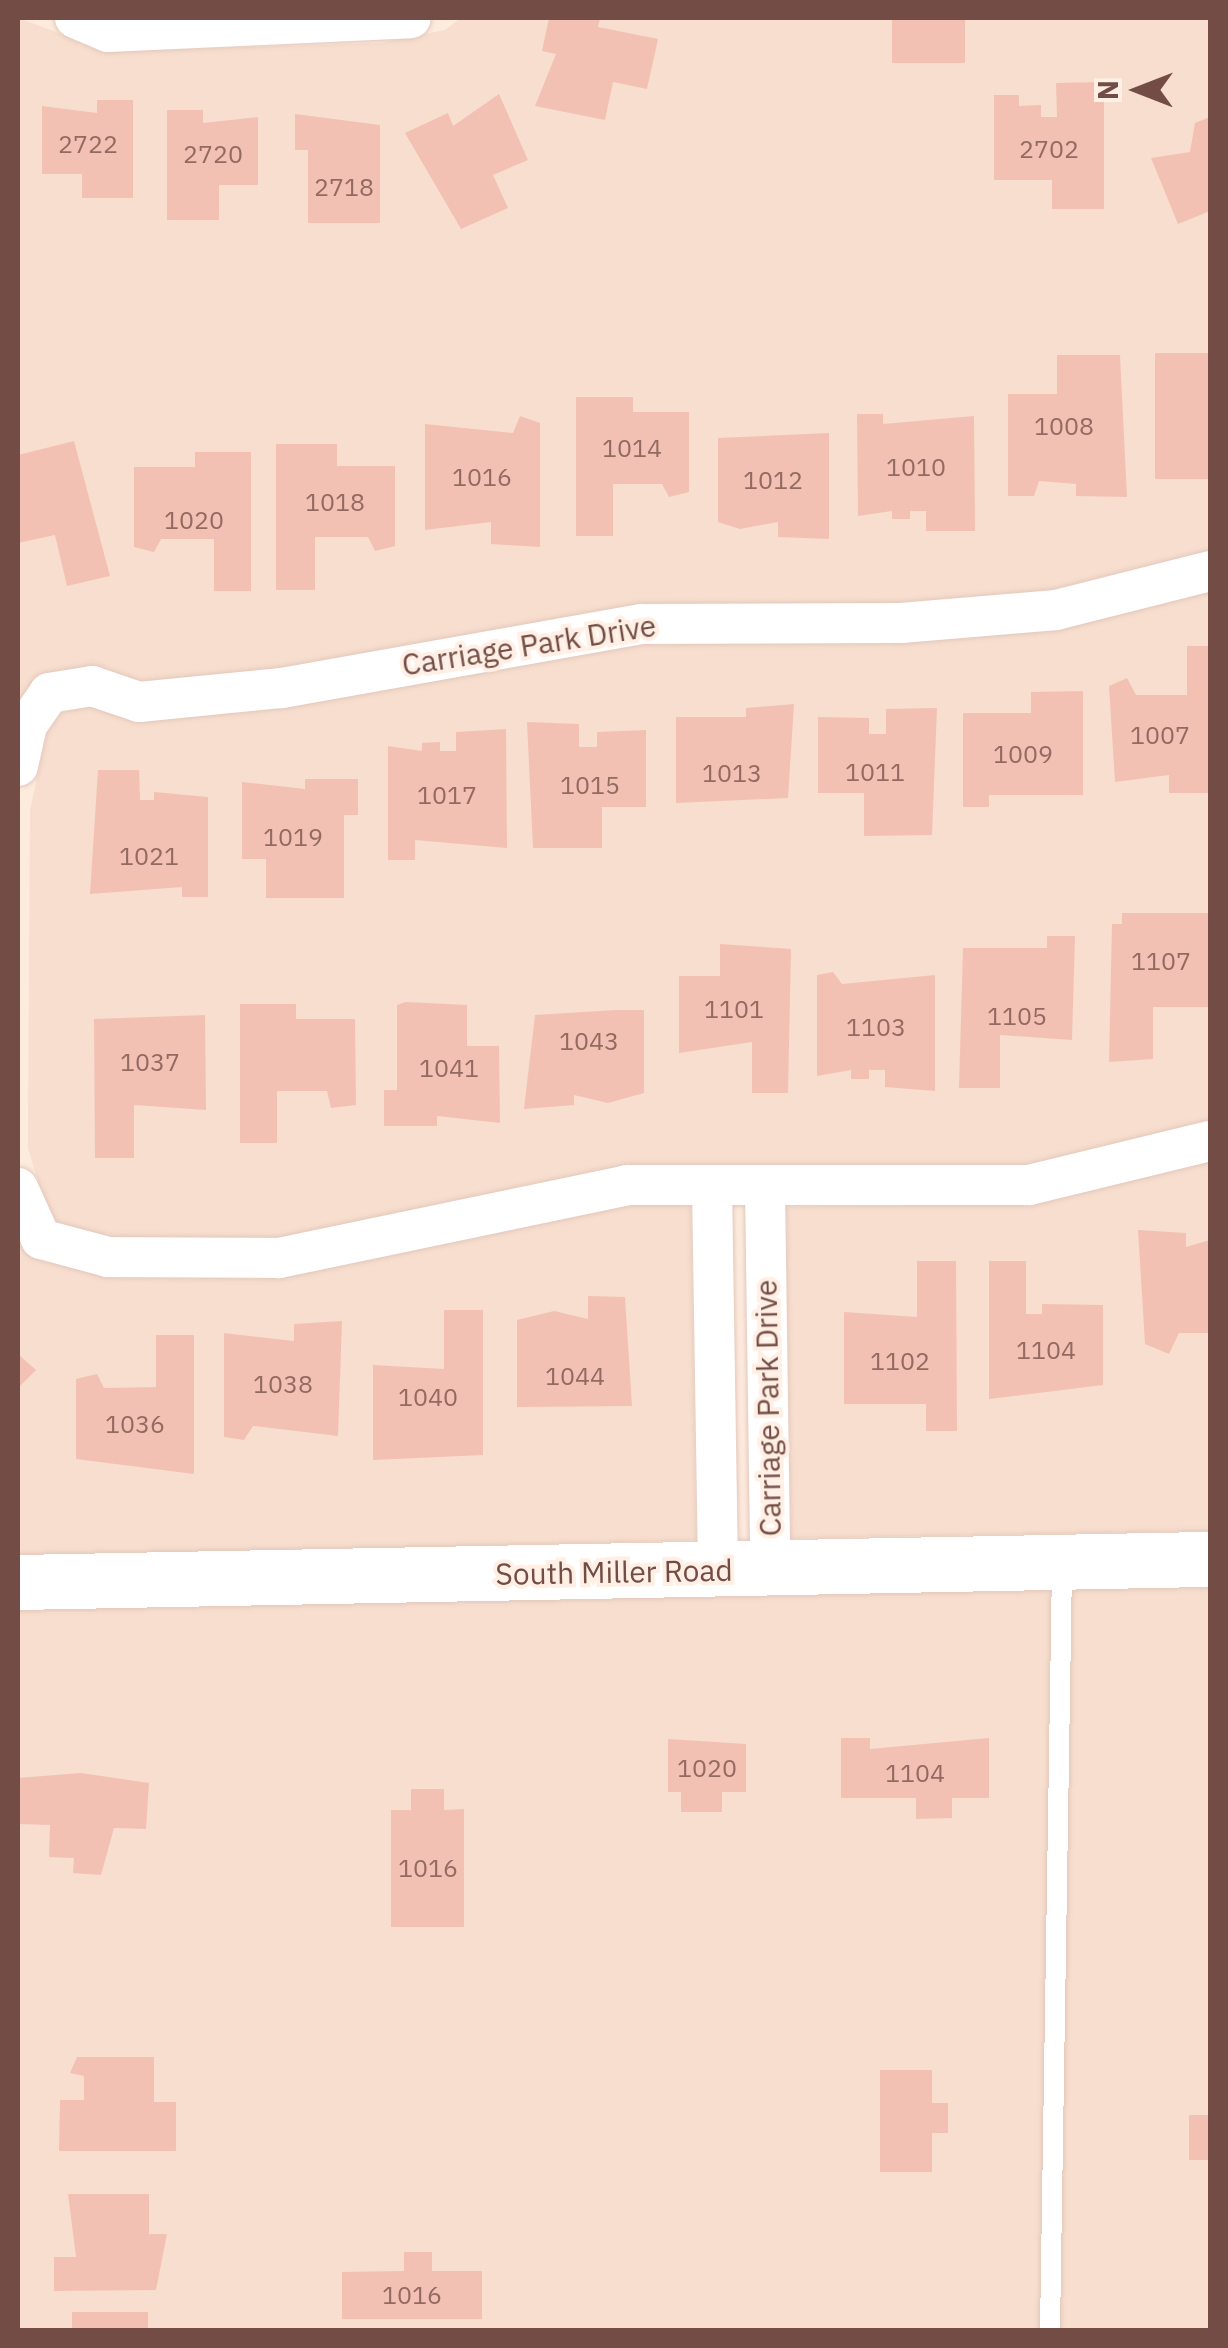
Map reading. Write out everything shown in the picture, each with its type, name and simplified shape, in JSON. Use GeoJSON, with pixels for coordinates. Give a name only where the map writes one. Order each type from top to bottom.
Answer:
{"type":"FeatureCollection","features":[{"type":"Feature","properties":{"kind":"street"},"geometry":{"type":"LineString","coordinates":[[75,18],[108,32],[410,18]]}},
{"type":"Feature","properties":{"kind":"street","name":"Carriage Park Drive"},"geometry":{"type":"LineString","coordinates":[[18,766],[27,725],[49,694],[92,686],[139,702],[282,688],[641,624],[901,623],[1056,610],[1210,571]]}},
{"type":"Feature","properties":{"kind":"street"},"geometry":{"type":"LineString","coordinates":[[18,1188],[40,1239],[108,1256],[279,1258],[627,1184],[765,1188],[1030,1184],[1210,1141]]}},
{"type":"Feature","properties":{"kind":"street","name":"Carriage Park Drive"},"geometry":{"type":"LineString","coordinates":[[712,1186],[744,1569]]}},
{"type":"Feature","properties":{"kind":"street","name":"Carriage Park Drive"},"geometry":{"type":"LineString","coordinates":[[744,1569],[765,1188]]}},
{"type":"Feature","properties":{"kind":"street","name":"South Miller Road"},"geometry":{"type":"LineString","coordinates":[[18,1582],[1210,1560]]}},
{"type":"Feature","properties":{"kind":"lane"},"geometry":{"type":"LineString","coordinates":[[1050,2330],[1062,1562]]}},
{"type":"Feature","properties":{"kind":"shaded area"},"geometry":{"type":"Polygon","coordinates":[[[18,18],[109,51],[381,43],[445,30],[461,18],[1210,18],[1210,552],[1052,591],[900,604],[638,606],[279,669],[141,683],[45,675],[18,703],[18,18]]]}},
{"type":"Feature","properties":{"kind":"shaded area"},"geometry":{"type":"Polygon","coordinates":[[[1210,591],[1210,1121],[1026,1165],[277,1239],[111,1237],[56,1223],[44,1201],[28,1148],[30,810],[47,732],[62,711],[89,706],[141,721],[643,643],[1210,591]]]}},
{"type":"Feature","properties":{"kind":"shaded area"},"geometry":{"type":"Polygon","coordinates":[[[1210,1161],[1210,1531],[791,1538],[786,1207],[1036,1203],[1210,1161]]]}},
{"type":"Feature","properties":{"kind":"shaded area"},"geometry":{"type":"Polygon","coordinates":[[[629,1204],[691,1205],[696,1540],[18,1559],[18,1241],[34,1257],[279,1277],[629,1204]]]}},
{"type":"Feature","properties":{"kind":"shaded area"},"geometry":{"type":"Polygon","coordinates":[[[18,1578],[1210,1578],[1210,2330],[18,2330],[18,1578]]]}},
{"type":"Feature","properties":{"kind":"building"},"geometry":{"type":"Polygon","coordinates":[[[549,18],[600,18],[598,27],[658,39],[647,89],[613,82],[605,120],[535,106],[556,54],[542,51],[549,18]]]}},
{"type":"Feature","properties":{"kind":"building"},"geometry":{"type":"Polygon","coordinates":[[[892,18],[965,18],[965,63],[892,63],[892,18]]]}},
{"type":"Feature","properties":{"kind":"building"},"geometry":{"type":"Polygon","coordinates":[[[1104,82],[1104,209],[1052,209],[1052,180],[994,180],[994,95],[1019,95],[1019,106],[1041,105],[1041,117],[1057,117],[1056,83],[1104,82]]]}},
{"type":"Feature","properties":{"kind":"building"},"geometry":{"type":"Polygon","coordinates":[[[499,94],[528,160],[493,175],[508,208],[461,229],[405,133],[448,113],[453,126],[499,94]]]}},
{"type":"Feature","properties":{"kind":"building"},"geometry":{"type":"Polygon","coordinates":[[[97,100],[133,100],[133,198],[82,198],[82,174],[42,174],[42,106],[97,113],[97,100]]]}},
{"type":"Feature","properties":{"kind":"building"},"geometry":{"type":"Polygon","coordinates":[[[167,110],[203,110],[203,123],[258,117],[258,185],[219,185],[219,220],[167,220],[167,110]]]}},
{"type":"Feature","properties":{"kind":"building"},"geometry":{"type":"Polygon","coordinates":[[[295,114],[380,125],[380,223],[308,223],[308,150],[295,150],[295,114]]]}},
{"type":"Feature","properties":{"kind":"building"},"geometry":{"type":"Polygon","coordinates":[[[1210,117],[1210,211],[1178,224],[1151,158],[1190,152],[1195,123],[1210,117]]]}},
{"type":"Feature","properties":{"kind":"building"},"geometry":{"type":"Polygon","coordinates":[[[1155,353],[1210,353],[1210,479],[1155,479],[1155,353]]]}},
{"type":"Feature","properties":{"kind":"building"},"geometry":{"type":"Polygon","coordinates":[[[1057,355],[1120,355],[1127,497],[1076,496],[1076,484],[1039,481],[1034,496],[1008,496],[1008,394],[1057,394],[1057,355]]]}},
{"type":"Feature","properties":{"kind":"building"},"geometry":{"type":"Polygon","coordinates":[[[576,397],[633,397],[633,412],[689,412],[689,492],[669,497],[662,484],[613,484],[613,536],[576,536],[576,397]]]}},
{"type":"Feature","properties":{"kind":"building"},"geometry":{"type":"Polygon","coordinates":[[[857,414],[883,414],[883,424],[974,416],[975,531],[926,531],[926,511],[910,511],[910,519],[892,519],[892,511],[858,516],[857,414]]]}},
{"type":"Feature","properties":{"kind":"building"},"geometry":{"type":"Polygon","coordinates":[[[520,416],[540,423],[540,547],[491,544],[491,522],[425,530],[425,424],[513,433],[520,416]]]}},
{"type":"Feature","properties":{"kind":"building"},"geometry":{"type":"Polygon","coordinates":[[[829,433],[829,539],[778,537],[778,522],[740,529],[718,522],[718,438],[829,433]]]}},
{"type":"Feature","properties":{"kind":"building"},"geometry":{"type":"Polygon","coordinates":[[[74,441],[110,576],[67,586],[55,535],[18,543],[18,455],[74,441]]]}},
{"type":"Feature","properties":{"kind":"building"},"geometry":{"type":"Polygon","coordinates":[[[276,444],[337,444],[337,466],[395,466],[395,546],[375,551],[368,537],[315,537],[315,590],[276,590],[276,444]]]}},
{"type":"Feature","properties":{"kind":"building"},"geometry":{"type":"Polygon","coordinates":[[[195,452],[251,452],[251,591],[214,591],[214,539],[161,539],[154,552],[134,547],[134,467],[195,467],[195,452]]]}},
{"type":"Feature","properties":{"kind":"building"},"geometry":{"type":"Polygon","coordinates":[[[1187,646],[1210,646],[1210,793],[1169,793],[1169,775],[1115,782],[1109,686],[1127,678],[1136,695],[1187,695],[1187,646]]]}},
{"type":"Feature","properties":{"kind":"building"},"geometry":{"type":"Polygon","coordinates":[[[1083,691],[1083,795],[989,795],[989,807],[963,807],[963,713],[1031,713],[1031,692],[1083,691]]]}},
{"type":"Feature","properties":{"kind":"building"},"geometry":{"type":"Polygon","coordinates":[[[794,704],[788,798],[676,803],[676,717],[746,717],[746,708],[794,704]]]}},
{"type":"Feature","properties":{"kind":"building"},"geometry":{"type":"Polygon","coordinates":[[[937,708],[932,835],[864,836],[864,793],[818,793],[818,717],[869,718],[869,734],[886,734],[886,709],[937,708]]]}},
{"type":"Feature","properties":{"kind":"building"},"geometry":{"type":"Polygon","coordinates":[[[527,722],[579,724],[579,747],[597,747],[597,732],[646,730],[646,807],[602,807],[602,848],[533,848],[527,722]]]}},
{"type":"Feature","properties":{"kind":"building"},"geometry":{"type":"Polygon","coordinates":[[[506,729],[507,848],[415,840],[415,860],[388,860],[388,746],[422,751],[422,743],[440,742],[440,751],[456,751],[456,732],[506,729]]]}},
{"type":"Feature","properties":{"kind":"building"},"geometry":{"type":"Polygon","coordinates":[[[98,770],[139,770],[140,800],[154,800],[154,792],[208,797],[208,897],[182,897],[182,887],[90,894],[98,770]]]}},
{"type":"Feature","properties":{"kind":"building"},"geometry":{"type":"Polygon","coordinates":[[[305,779],[358,779],[358,815],[344,815],[344,898],[266,898],[266,859],[242,859],[242,782],[305,789],[305,779]]]}},
{"type":"Feature","properties":{"kind":"building"},"geometry":{"type":"Polygon","coordinates":[[[1122,913],[1210,913],[1209,1007],[1153,1007],[1153,1059],[1109,1062],[1112,924],[1122,924],[1122,913]]]}},
{"type":"Feature","properties":{"kind":"building"},"geometry":{"type":"Polygon","coordinates":[[[1047,936],[1075,936],[1072,1040],[1000,1035],[1000,1088],[959,1088],[963,948],[1047,948],[1047,936]]]}},
{"type":"Feature","properties":{"kind":"building"},"geometry":{"type":"Polygon","coordinates":[[[720,944],[791,949],[788,1093],[752,1093],[752,1042],[679,1053],[679,976],[720,976],[720,944]]]}},
{"type":"Feature","properties":{"kind":"building"},"geometry":{"type":"Polygon","coordinates":[[[833,972],[842,984],[935,975],[935,1091],[885,1087],[885,1070],[869,1070],[869,1079],[851,1079],[851,1070],[817,1076],[817,975],[833,972]]]}},
{"type":"Feature","properties":{"kind":"building"},"geometry":{"type":"Polygon","coordinates":[[[240,1004],[296,1004],[296,1019],[355,1019],[356,1105],[331,1108],[327,1091],[277,1091],[277,1143],[240,1143],[240,1004]]]}},
{"type":"Feature","properties":{"kind":"building"},"geometry":{"type":"Polygon","coordinates":[[[397,1005],[467,1005],[467,1046],[499,1046],[500,1123],[437,1116],[437,1126],[384,1126],[384,1090],[397,1090],[397,1005]]]}},
{"type":"Feature","properties":{"kind":"building"},"geometry":{"type":"Polygon","coordinates":[[[644,1010],[644,1093],[608,1103],[574,1095],[574,1105],[524,1109],[535,1015],[644,1010]]]}},
{"type":"Feature","properties":{"kind":"building"},"geometry":{"type":"Polygon","coordinates":[[[205,1015],[206,1110],[134,1105],[134,1158],[95,1158],[94,1019],[205,1015]]]}},
{"type":"Feature","properties":{"kind":"building"},"geometry":{"type":"Polygon","coordinates":[[[1138,1230],[1186,1233],[1186,1247],[1210,1240],[1210,1333],[1179,1333],[1169,1354],[1145,1344],[1138,1230]]]}},
{"type":"Feature","properties":{"kind":"building"},"geometry":{"type":"Polygon","coordinates":[[[917,1261],[956,1261],[957,1431],[926,1431],[926,1404],[844,1404],[844,1312],[917,1317],[917,1261]]]}},
{"type":"Feature","properties":{"kind":"building"},"geometry":{"type":"Polygon","coordinates":[[[989,1261],[1026,1261],[1026,1314],[1042,1314],[1042,1304],[1103,1305],[1103,1385],[989,1399],[989,1261]]]}},
{"type":"Feature","properties":{"kind":"building"},"geometry":{"type":"Polygon","coordinates":[[[588,1296],[625,1297],[632,1406],[517,1407],[517,1320],[554,1311],[588,1319],[588,1296]]]}},
{"type":"Feature","properties":{"kind":"building"},"geometry":{"type":"Polygon","coordinates":[[[444,1310],[483,1310],[483,1455],[373,1460],[373,1365],[444,1369],[444,1310]]]}},
{"type":"Feature","properties":{"kind":"building"},"geometry":{"type":"Polygon","coordinates":[[[342,1321],[338,1436],[253,1426],[244,1440],[224,1437],[224,1333],[294,1341],[294,1324],[342,1321]]]}},
{"type":"Feature","properties":{"kind":"building"},"geometry":{"type":"Polygon","coordinates":[[[156,1335],[194,1335],[194,1474],[76,1459],[76,1379],[97,1374],[104,1388],[156,1387],[156,1335]]]}},
{"type":"Feature","properties":{"kind":"building"},"geometry":{"type":"Polygon","coordinates":[[[18,1354],[36,1370],[18,1388],[18,1354]]]}},
{"type":"Feature","properties":{"kind":"building"},"geometry":{"type":"Polygon","coordinates":[[[841,1738],[870,1738],[870,1749],[989,1738],[989,1798],[952,1798],[952,1818],[916,1819],[916,1798],[841,1798],[841,1738]]]}},
{"type":"Feature","properties":{"kind":"building"},"geometry":{"type":"Polygon","coordinates":[[[668,1739],[746,1744],[746,1792],[722,1792],[722,1812],[681,1812],[681,1792],[668,1792],[668,1739]]]}},
{"type":"Feature","properties":{"kind":"building"},"geometry":{"type":"Polygon","coordinates":[[[81,1773],[149,1783],[146,1829],[114,1828],[101,1875],[73,1873],[74,1858],[49,1857],[50,1825],[18,1824],[18,1778],[81,1773]]]}},
{"type":"Feature","properties":{"kind":"building"},"geometry":{"type":"Polygon","coordinates":[[[411,1789],[444,1789],[444,1810],[464,1809],[464,1927],[391,1927],[391,1810],[411,1810],[411,1789]]]}},
{"type":"Feature","properties":{"kind":"building"},"geometry":{"type":"Polygon","coordinates":[[[77,2057],[154,2057],[154,2102],[176,2102],[176,2151],[59,2151],[60,2100],[84,2100],[84,2076],[70,2073],[77,2057]]]}},
{"type":"Feature","properties":{"kind":"building"},"geometry":{"type":"Polygon","coordinates":[[[880,2070],[932,2070],[932,2103],[948,2103],[948,2133],[932,2133],[932,2172],[880,2172],[880,2070]]]}},
{"type":"Feature","properties":{"kind":"building"},"geometry":{"type":"Polygon","coordinates":[[[1189,2115],[1210,2115],[1210,2160],[1189,2160],[1189,2115]]]}},
{"type":"Feature","properties":{"kind":"building"},"geometry":{"type":"Polygon","coordinates":[[[68,2194],[149,2194],[149,2234],[167,2234],[156,2290],[54,2291],[54,2257],[76,2257],[68,2194]]]}},
{"type":"Feature","properties":{"kind":"building"},"geometry":{"type":"Polygon","coordinates":[[[404,2252],[432,2252],[432,2271],[482,2271],[482,2319],[342,2319],[342,2272],[404,2271],[404,2252]]]}},
{"type":"Feature","properties":{"kind":"building"},"geometry":{"type":"Polygon","coordinates":[[[72,2312],[148,2312],[148,2330],[72,2330],[72,2312]]]}}]}
